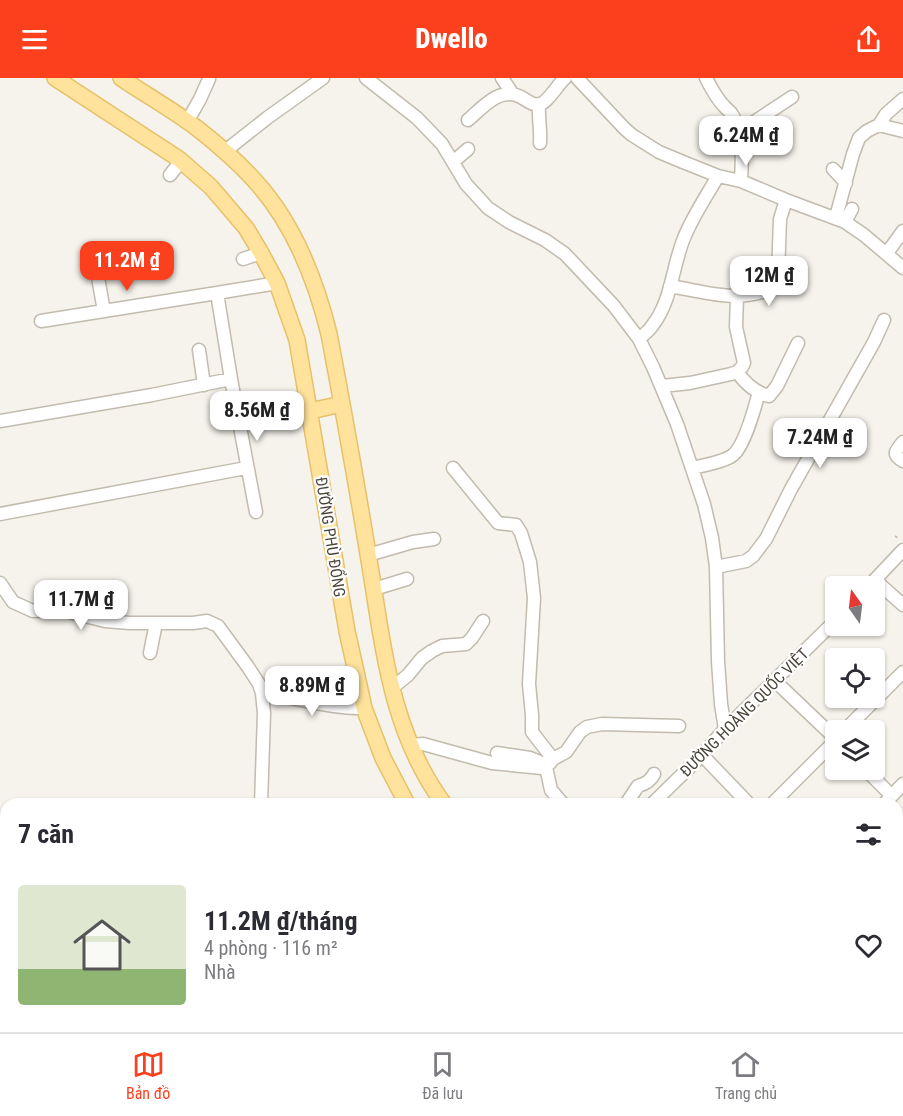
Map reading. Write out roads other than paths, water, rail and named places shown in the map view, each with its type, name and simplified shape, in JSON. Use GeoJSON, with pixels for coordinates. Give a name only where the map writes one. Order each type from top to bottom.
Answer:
{"type":"FeatureCollection","features":[{"type":"Feature","properties":{"kind":"main road","name":"ĐƯỜNG PHÙ ĐỔNG"},"geometry":{"type":"LineString","coordinates":[[55,78],[181,161],[210,187],[246,228],[277,284],[297,340],[347,631],[362,701],[382,759],[404,798]]}},
{"type":"Feature","properties":{"kind":"main road","name":"ĐƯỜNG PHÙ ĐỔNG"},"geometry":{"type":"LineString","coordinates":[[121,78],[188,122],[256,182],[279,212],[311,275],[322,303],[329,334],[392,688],[400,720],[423,771],[440,798]]}},
{"type":"Feature","properties":{"kind":"main road"},"geometry":{"type":"LineString","coordinates":[[310,411],[342,404]]}},
{"type":"Feature","properties":{"kind":"street"},"geometry":{"type":"LineString","coordinates":[[224,152],[323,78]]}},
{"type":"Feature","properties":{"kind":"street"},"geometry":{"type":"LineString","coordinates":[[366,78],[417,118],[442,144],[466,184],[488,208],[565,254],[614,306],[639,339],[662,386],[677,424],[704,504],[712,537],[716,567],[718,661],[725,729]]}},
{"type":"Feature","properties":{"kind":"street"},"geometry":{"type":"LineString","coordinates":[[502,78],[512,93],[532,104],[546,101],[565,78]]}},
{"type":"Feature","properties":{"kind":"street"},"geometry":{"type":"LineString","coordinates":[[577,78],[632,135],[659,152],[718,176],[741,181],[841,220],[903,268]]}},
{"type":"Feature","properties":{"kind":"street"},"geometry":{"type":"LineString","coordinates":[[706,78],[723,105],[732,113],[739,132],[742,145],[741,181]]}},
{"type":"Feature","properties":{"kind":"street"},"geometry":{"type":"LineString","coordinates":[[188,122],[209,79]]}},
{"type":"Feature","properties":{"kind":"street"},"geometry":{"type":"LineString","coordinates":[[468,120],[496,98],[505,93],[512,93]]}},
{"type":"Feature","properties":{"kind":"street"},"geometry":{"type":"LineString","coordinates":[[739,132],[792,97]]}},
{"type":"Feature","properties":{"kind":"street"},"geometry":{"type":"LineString","coordinates":[[841,220],[846,183],[858,138],[879,125],[886,114],[903,99]]}},
{"type":"Feature","properties":{"kind":"street"},"geometry":{"type":"LineString","coordinates":[[539,104],[540,143]]}},
{"type":"Feature","properties":{"kind":"street"},"geometry":{"type":"LineString","coordinates":[[879,125],[903,130]]}},
{"type":"Feature","properties":{"kind":"street"},"geometry":{"type":"LineString","coordinates":[[453,162],[468,149]]}},
{"type":"Feature","properties":{"kind":"street"},"geometry":{"type":"LineString","coordinates":[[170,175],[181,161]]}},
{"type":"Feature","properties":{"kind":"street"},"geometry":{"type":"LineString","coordinates":[[833,169],[846,183]]}},
{"type":"Feature","properties":{"kind":"street"},"geometry":{"type":"LineString","coordinates":[[639,339],[652,326],[664,306],[684,239],[700,205],[718,176]]}},
{"type":"Feature","properties":{"kind":"street"},"geometry":{"type":"LineString","coordinates":[[670,286],[718,296],[753,296],[779,286],[780,219],[786,200]]}},
{"type":"Feature","properties":{"kind":"street"},"geometry":{"type":"LineString","coordinates":[[841,220],[852,209]]}},
{"type":"Feature","properties":{"kind":"street"},"geometry":{"type":"LineString","coordinates":[[887,254],[903,231]]}},
{"type":"Feature","properties":{"kind":"street"},"geometry":{"type":"LineString","coordinates":[[243,259],[261,253]]}},
{"type":"Feature","properties":{"kind":"street"},"geometry":{"type":"LineString","coordinates":[[98,272],[104,311]]}},
{"type":"Feature","properties":{"kind":"street"},"geometry":{"type":"LineString","coordinates":[[41,321],[277,284]]}},
{"type":"Feature","properties":{"kind":"street"},"geometry":{"type":"LineString","coordinates":[[217,293],[246,468],[256,512]]}},
{"type":"Feature","properties":{"kind":"street"},"geometry":{"type":"LineString","coordinates":[[662,386],[690,383],[736,372],[742,367],[744,359],[736,327],[737,296]]}},
{"type":"Feature","properties":{"kind":"street"},"geometry":{"type":"LineString","coordinates":[[716,567],[746,561],[753,556],[766,539],[884,320]]}},
{"type":"Feature","properties":{"kind":"street"},"geometry":{"type":"LineString","coordinates":[[736,372],[742,380],[759,392],[767,396],[771,395],[798,342]]}},
{"type":"Feature","properties":{"kind":"street"},"geometry":{"type":"LineString","coordinates":[[199,350],[204,385]]}},
{"type":"Feature","properties":{"kind":"street"},"geometry":{"type":"LineString","coordinates":[[0,421],[231,379]]}},
{"type":"Feature","properties":{"kind":"street"},"geometry":{"type":"LineString","coordinates":[[692,468],[717,462],[733,455],[751,421],[759,392]]}},
{"type":"Feature","properties":{"kind":"street"},"geometry":{"type":"LineString","coordinates":[[903,442],[896,452],[897,458],[903,461]]}},
{"type":"Feature","properties":{"kind":"street"},"geometry":{"type":"LineString","coordinates":[[0,514],[246,468]]}},
{"type":"Feature","properties":{"kind":"street"},"geometry":{"type":"LineString","coordinates":[[453,468],[498,523],[516,525],[521,532],[530,562],[534,598],[529,684],[531,728],[549,763],[551,790],[558,798]]}},
{"type":"Feature","properties":{"kind":"street"},"geometry":{"type":"LineString","coordinates":[[368,555],[413,542],[435,539]]}},
{"type":"Feature","properties":{"kind":"street"},"geometry":{"type":"LineString","coordinates":[[879,576],[903,550]]}},
{"type":"Feature","properties":{"kind":"street"},"geometry":{"type":"LineString","coordinates":[[374,590],[407,579]]}},
{"type":"Feature","properties":{"kind":"street"},"geometry":{"type":"LineString","coordinates":[[0,583],[13,602],[33,611],[61,610],[105,621],[130,623],[207,621],[218,626],[248,667],[262,693],[264,713],[261,798]]}},
{"type":"Feature","properties":{"kind":"street"},"geometry":{"type":"LineString","coordinates":[[885,592],[903,605]]}},
{"type":"Feature","properties":{"kind":"street"},"geometry":{"type":"LineString","coordinates":[[392,688],[432,651],[442,646],[466,644],[483,621]]}},
{"type":"Feature","properties":{"kind":"street"},"geometry":{"type":"LineString","coordinates":[[150,653],[156,623]]}},
{"type":"Feature","properties":{"kind":"street","name":"ĐƯỜNG HOÀNG QUỐC VIỆT"},"geometry":{"type":"LineString","coordinates":[[658,798],[825,631]]}},
{"type":"Feature","properties":{"kind":"street"},"geometry":{"type":"LineString","coordinates":[[855,720],[903,672]]}},
{"type":"Feature","properties":{"kind":"street"},"geometry":{"type":"LineString","coordinates":[[774,681],[825,729]]}},
{"type":"Feature","properties":{"kind":"street"},"geometry":{"type":"LineString","coordinates":[[262,693],[351,708],[362,701]]}},
{"type":"Feature","properties":{"kind":"street"},"geometry":{"type":"LineString","coordinates":[[340,693],[362,701]]}},
{"type":"Feature","properties":{"kind":"street"},"geometry":{"type":"LineString","coordinates":[[411,745],[423,744],[492,762],[542,768],[566,752],[580,732],[587,727],[602,724],[680,726]]}},
{"type":"Feature","properties":{"kind":"street"},"geometry":{"type":"LineString","coordinates":[[778,798],[825,750]]}},
{"type":"Feature","properties":{"kind":"street"},"geometry":{"type":"LineString","coordinates":[[497,753],[549,763]]}},
{"type":"Feature","properties":{"kind":"street"},"geometry":{"type":"LineString","coordinates":[[702,755],[743,798]]}},
{"type":"Feature","properties":{"kind":"street"},"geometry":{"type":"LineString","coordinates":[[630,798],[638,786],[652,779],[654,774]]}},
{"type":"Feature","properties":{"kind":"street"},"geometry":{"type":"LineString","coordinates":[[873,780],[887,798]]}},
{"type":"Feature","properties":{"kind":"street"},"geometry":{"type":"LineString","coordinates":[[890,798],[903,784]]}}]}
